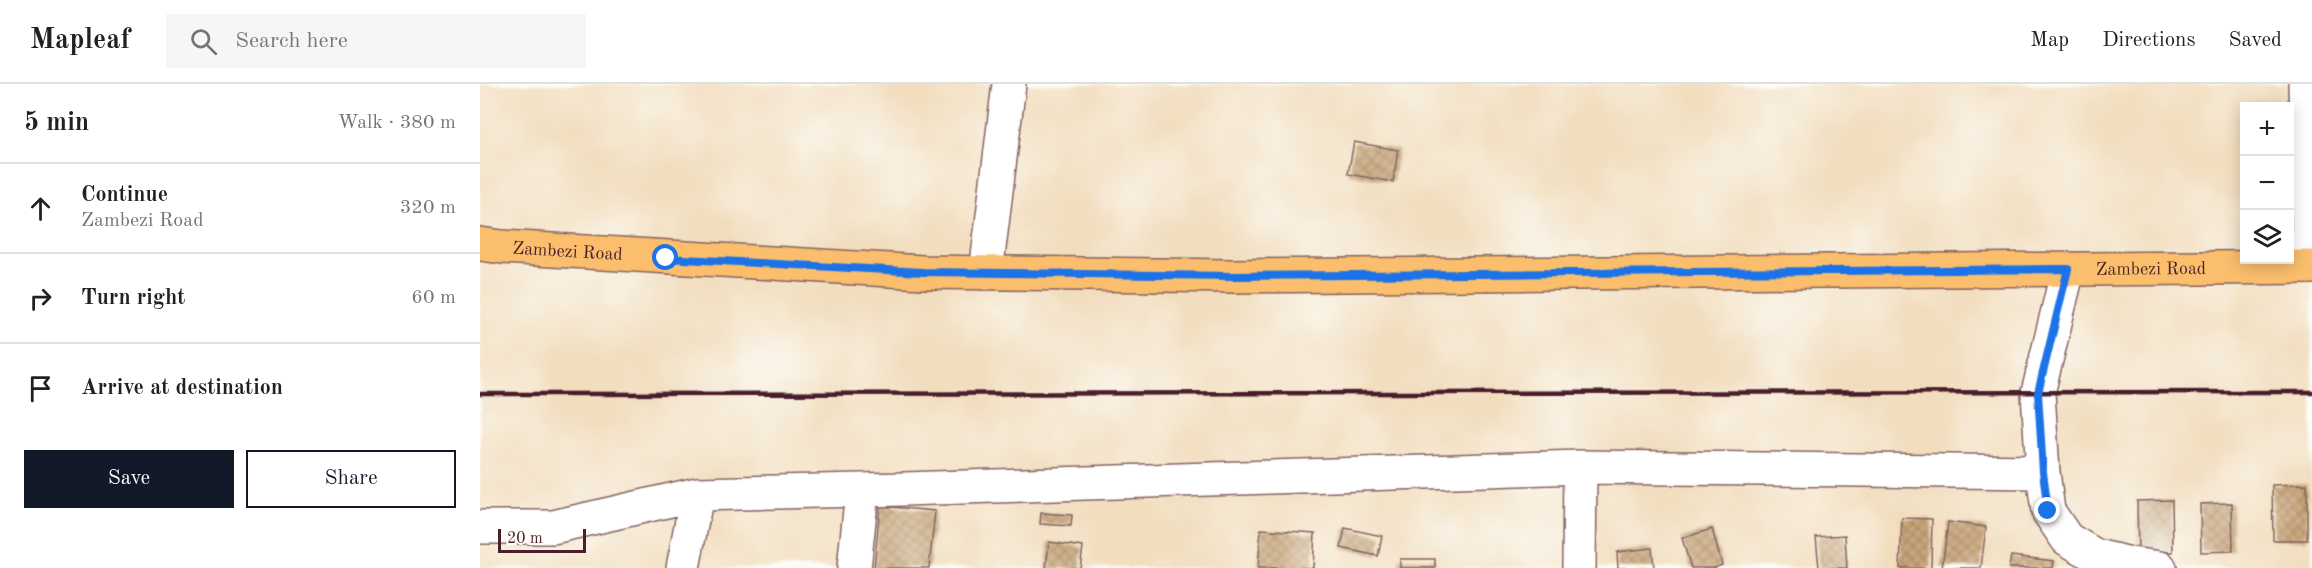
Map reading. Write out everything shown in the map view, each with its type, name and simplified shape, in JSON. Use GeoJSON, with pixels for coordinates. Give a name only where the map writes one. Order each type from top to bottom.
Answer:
{"type":"FeatureCollection","features":[{"type":"Feature","properties":{"kind":"main road","name":"Zambezi Road"},"geometry":{"type":"LineString","coordinates":[[480,244],[689,259],[923,272],[986,273],[1232,276],[2311,267]]}},
{"type":"Feature","properties":{"kind":"street"},"geometry":{"type":"LineString","coordinates":[[986,273],[1009,84]]}},
{"type":"Feature","properties":{"kind":"street"},"geometry":{"type":"LineString","coordinates":[[2305,84],[2311,267]]}},
{"type":"Feature","properties":{"kind":"street"},"geometry":{"type":"LineString","coordinates":[[2068,269],[2038,393],[2048,511],[2067,539],[2096,556],[2160,568]]}},
{"type":"Feature","properties":{"kind":"street"},"geometry":{"type":"LineString","coordinates":[[480,527],[553,527],[697,494],[862,491],[1580,467],[2043,472]]}},
{"type":"Feature","properties":{"kind":"street"},"geometry":{"type":"LineString","coordinates":[[1580,467],[1580,568]]}},
{"type":"Feature","properties":{"kind":"street"},"geometry":{"type":"LineString","coordinates":[[854,568],[862,491]]}},
{"type":"Feature","properties":{"kind":"street"},"geometry":{"type":"LineString","coordinates":[[683,568],[697,494]]}},
{"type":"Feature","properties":{"kind":"building"},"geometry":{"type":"Polygon","coordinates":[[[1354,142],[1398,150],[1393,182],[1348,174],[1354,142]]]}},
{"type":"Feature","properties":{"kind":"building"},"geometry":{"type":"Polygon","coordinates":[[[2307,484],[2307,540],[2273,540],[2272,485],[2307,484]]]}},
{"type":"Feature","properties":{"kind":"building"},"geometry":{"type":"Polygon","coordinates":[[[2172,500],[2173,552],[2138,552],[2137,501],[2172,500]]]}},
{"type":"Feature","properties":{"kind":"building"},"geometry":{"type":"Polygon","coordinates":[[[2232,503],[2233,551],[2201,552],[2200,504],[2232,503]]]}},
{"type":"Feature","properties":{"kind":"building"},"geometry":{"type":"Polygon","coordinates":[[[880,506],[935,511],[929,568],[874,568],[880,506]]]}},
{"type":"Feature","properties":{"kind":"building"},"geometry":{"type":"Polygon","coordinates":[[[1041,513],[1072,515],[1071,526],[1040,524],[1041,513]]]}},
{"type":"Feature","properties":{"kind":"building"},"geometry":{"type":"Polygon","coordinates":[[[1902,518],[1932,519],[1931,568],[1900,568],[1902,518]]]}},
{"type":"Feature","properties":{"kind":"building"},"geometry":{"type":"Polygon","coordinates":[[[1948,522],[1986,527],[1981,568],[1942,568],[1948,522]]]}},
{"type":"Feature","properties":{"kind":"building"},"geometry":{"type":"Polygon","coordinates":[[[1345,528],[1382,536],[1378,556],[1341,548],[1345,528]]]}},
{"type":"Feature","properties":{"kind":"building"},"geometry":{"type":"Polygon","coordinates":[[[1261,529],[1315,533],[1313,568],[1258,568],[1261,529]]]}},
{"type":"Feature","properties":{"kind":"building"},"geometry":{"type":"Polygon","coordinates":[[[1712,529],[1722,565],[1713,568],[1691,568],[1682,538],[1712,529]]]}},
{"type":"Feature","properties":{"kind":"building"},"geometry":{"type":"Polygon","coordinates":[[[1845,535],[1847,568],[1819,568],[1816,537],[1845,535]]]}},
{"type":"Feature","properties":{"kind":"building"},"geometry":{"type":"Polygon","coordinates":[[[1049,542],[1083,547],[1080,568],[1046,568],[1049,542]]]}},
{"type":"Feature","properties":{"kind":"building"},"geometry":{"type":"Polygon","coordinates":[[[1652,548],[1654,568],[1618,568],[1617,552],[1652,548]]]}},
{"type":"Feature","properties":{"kind":"building"},"geometry":{"type":"Polygon","coordinates":[[[2011,556],[2054,561],[2053,568],[2009,568],[2011,556]]]}},
{"type":"Feature","properties":{"kind":"building"},"geometry":{"type":"Polygon","coordinates":[[[1400,559],[1435,559],[1435,568],[1400,568],[1400,559]]]}},
{"type":"Feature","properties":{"kind":"railway"},"geometry":{"type":"LineString","coordinates":[[480,394],[2312,392]]}},
{"type":"Feature","properties":{"kind":"route"},"geometry":{"type":"LineString","coordinates":[[666,258],[923,272],[1232,276],[2068,269],[2038,393],[2048,511]]}}]}
